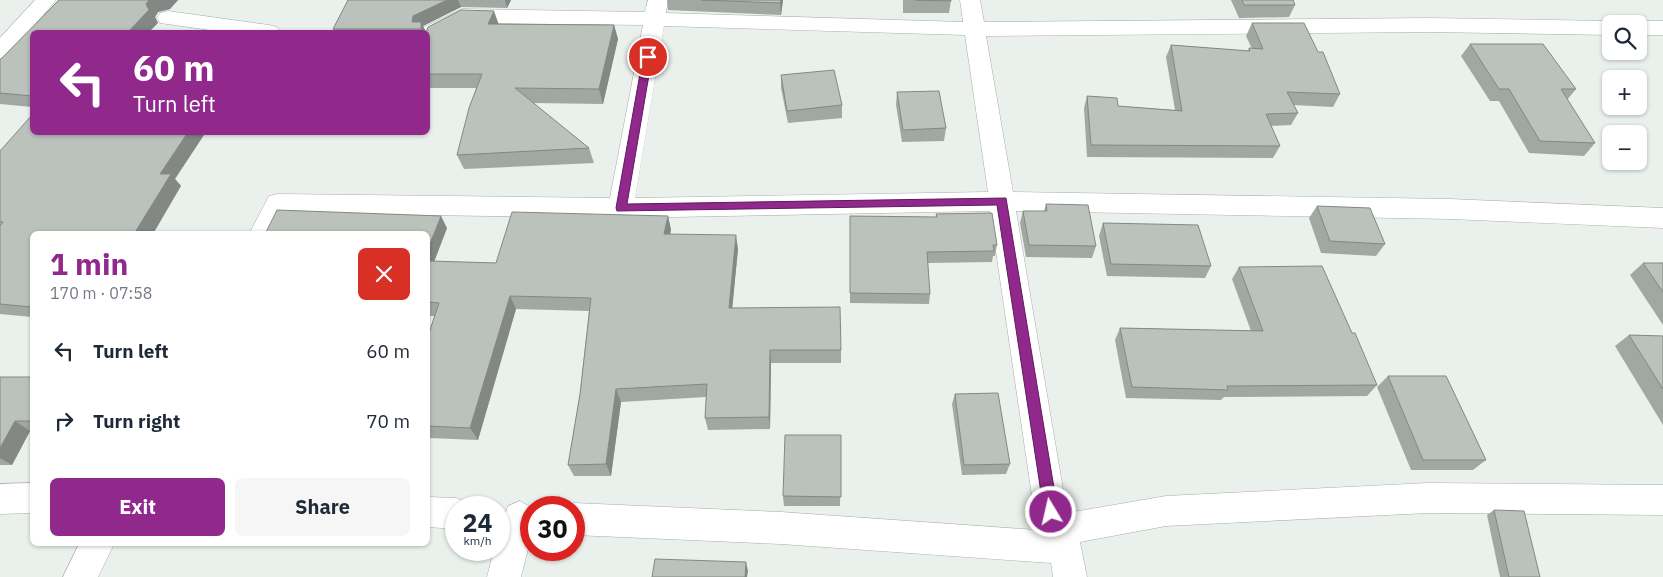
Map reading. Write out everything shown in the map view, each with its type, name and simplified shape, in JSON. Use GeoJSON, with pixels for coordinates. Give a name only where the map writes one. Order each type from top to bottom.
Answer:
{"type":"FeatureCollection","features":[{"type":"Feature","properties":{"kind":"street"},"geometry":{"type":"LineString","coordinates":[[0,51],[46,0]]}},
{"type":"Feature","properties":{"kind":"street"},"geometry":{"type":"LineString","coordinates":[[970,0],[973,29],[1063,552]]}},
{"type":"Feature","properties":{"kind":"street"},"geometry":{"type":"LineString","coordinates":[[621,208],[656,10]]}},
{"type":"Feature","properties":{"kind":"street"},"geometry":{"type":"LineString","coordinates":[[430,33],[462,16],[656,10],[973,29],[1429,24],[1602,28]]}},
{"type":"Feature","properties":{"kind":"street"},"geometry":{"type":"LineString","coordinates":[[168,18],[255,30]]}},
{"type":"Feature","properties":{"kind":"street"},"geometry":{"type":"LineString","coordinates":[[1647,28],[1663,28]]}},
{"type":"Feature","properties":{"kind":"street"},"geometry":{"type":"LineString","coordinates":[[264,231],[278,204],[621,208],[1002,201],[1450,209],[1663,218]]}},
{"type":"Feature","properties":{"kind":"street"},"geometry":{"type":"LineString","coordinates":[[0,499],[30,498]]}},
{"type":"Feature","properties":{"kind":"street"},"geometry":{"type":"LineString","coordinates":[[585,519],[781,528],[1063,552],[1166,511],[1428,498],[1663,500]]}},
{"type":"Feature","properties":{"kind":"street"},"geometry":{"type":"LineString","coordinates":[[430,512],[445,513]]}},
{"type":"Feature","properties":{"kind":"street"},"geometry":{"type":"LineString","coordinates":[[504,577],[516,517]]}},
{"type":"Feature","properties":{"kind":"street"},"geometry":{"type":"LineString","coordinates":[[80,577],[97,546]]}},
{"type":"Feature","properties":{"kind":"building"},"geometry":{"type":"Polygon","coordinates":[[[59,0],[149,0],[146,4],[149,10],[130,30],[30,30],[30,96],[0,93],[0,60],[59,0]]]}},
{"type":"Feature","properties":{"kind":"building"},"geometry":{"type":"Polygon","coordinates":[[[348,0],[447,0],[413,16],[412,22],[421,22],[421,29],[333,29],[348,0]]]}},
{"type":"Feature","properties":{"kind":"building"},"geometry":{"type":"Polygon","coordinates":[[[701,0],[781,0],[780,3],[701,0]]]}},
{"type":"Feature","properties":{"kind":"building"},"geometry":{"type":"Polygon","coordinates":[[[915,0],[951,0],[951,1],[915,0]]]}},
{"type":"Feature","properties":{"kind":"building"},"geometry":{"type":"Polygon","coordinates":[[[1242,0],[1293,0],[1295,5],[1244,5],[1242,0]]]}},
{"type":"Feature","properties":{"kind":"building"},"geometry":{"type":"Polygon","coordinates":[[[461,10],[494,11],[488,24],[614,25],[599,89],[515,88],[589,148],[457,155],[469,108],[482,74],[430,74],[430,30],[427,30],[428,27],[461,10]]]}},
{"type":"Feature","properties":{"kind":"building"},"geometry":{"type":"Polygon","coordinates":[[[1252,23],[1304,23],[1318,52],[1323,52],[1340,94],[1287,92],[1298,113],[1266,114],[1280,146],[1091,145],[1087,96],[1117,98],[1118,106],[1182,111],[1171,45],[1250,51],[1249,48],[1263,49],[1252,23]]]}},
{"type":"Feature","properties":{"kind":"building"},"geometry":{"type":"Polygon","coordinates":[[[1470,44],[1543,44],[1576,89],[1561,89],[1595,143],[1540,141],[1509,89],[1499,89],[1470,44]]]}},
{"type":"Feature","properties":{"kind":"building"},"geometry":{"type":"Polygon","coordinates":[[[834,70],[842,105],[787,111],[781,75],[834,70]]]}},
{"type":"Feature","properties":{"kind":"building"},"geometry":{"type":"Polygon","coordinates":[[[939,91],[946,128],[903,130],[897,92],[939,91]]]}},
{"type":"Feature","properties":{"kind":"building"},"geometry":{"type":"Polygon","coordinates":[[[30,117],[30,135],[186,135],[160,174],[171,174],[136,231],[30,231],[30,307],[0,304],[0,226],[3,222],[0,222],[0,151],[30,117]]]}},
{"type":"Feature","properties":{"kind":"building"},"geometry":{"type":"Polygon","coordinates":[[[1046,204],[1088,205],[1096,246],[1029,245],[1023,211],[1047,211],[1046,204]]]}},
{"type":"Feature","properties":{"kind":"building"},"geometry":{"type":"Polygon","coordinates":[[[1317,206],[1370,208],[1385,244],[1330,241],[1317,206]]]}},
{"type":"Feature","properties":{"kind":"building"},"geometry":{"type":"Polygon","coordinates":[[[277,210],[441,216],[430,244],[430,231],[266,231],[277,210]]]}},
{"type":"Feature","properties":{"kind":"building"},"geometry":{"type":"Polygon","coordinates":[[[512,212],[668,216],[664,234],[736,235],[729,308],[840,307],[841,350],[770,350],[769,417],[705,418],[707,384],[616,389],[606,464],[568,465],[580,394],[591,298],[510,296],[470,428],[430,426],[430,330],[439,303],[430,302],[430,261],[496,263],[512,212]]]}},
{"type":"Feature","properties":{"kind":"building"},"geometry":{"type":"Polygon","coordinates":[[[992,213],[997,245],[993,245],[994,251],[927,252],[930,294],[850,293],[850,216],[937,217],[936,214],[992,213]]]}},
{"type":"Feature","properties":{"kind":"building"},"geometry":{"type":"Polygon","coordinates":[[[1103,223],[1198,225],[1211,266],[1111,264],[1103,223]]]}},
{"type":"Feature","properties":{"kind":"building"},"geometry":{"type":"Polygon","coordinates":[[[1643,263],[1663,263],[1663,292],[1643,263]]]}},
{"type":"Feature","properties":{"kind":"building"},"geometry":{"type":"Polygon","coordinates":[[[1322,266],[1352,333],[1355,333],[1377,385],[1227,386],[1228,390],[1132,387],[1120,328],[1263,331],[1239,267],[1322,266]]]}},
{"type":"Feature","properties":{"kind":"building"},"geometry":{"type":"Polygon","coordinates":[[[1629,335],[1663,336],[1663,389],[1629,335]]]}},
{"type":"Feature","properties":{"kind":"building"},"geometry":{"type":"Polygon","coordinates":[[[1388,376],[1446,376],[1486,460],[1423,460],[1388,376]]]}},
{"type":"Feature","properties":{"kind":"building"},"geometry":{"type":"Polygon","coordinates":[[[0,377],[30,377],[30,421],[15,421],[0,448],[0,377]]]}},
{"type":"Feature","properties":{"kind":"building"},"geometry":{"type":"Polygon","coordinates":[[[998,393],[1010,464],[964,465],[955,394],[998,393]]]}},
{"type":"Feature","properties":{"kind":"building"},"geometry":{"type":"Polygon","coordinates":[[[785,435],[841,435],[841,497],[783,496],[785,435]]]}},
{"type":"Feature","properties":{"kind":"building"},"geometry":{"type":"Polygon","coordinates":[[[1494,510],[1524,511],[1540,577],[1509,577],[1494,510]]]}},
{"type":"Feature","properties":{"kind":"building"},"geometry":{"type":"Polygon","coordinates":[[[655,559],[746,562],[745,577],[652,577],[655,559]]]}},
{"type":"Feature","properties":{"kind":"route"},"geometry":{"type":"LineString","coordinates":[[648,57],[621,208],[1002,201],[1051,512]]}}]}
